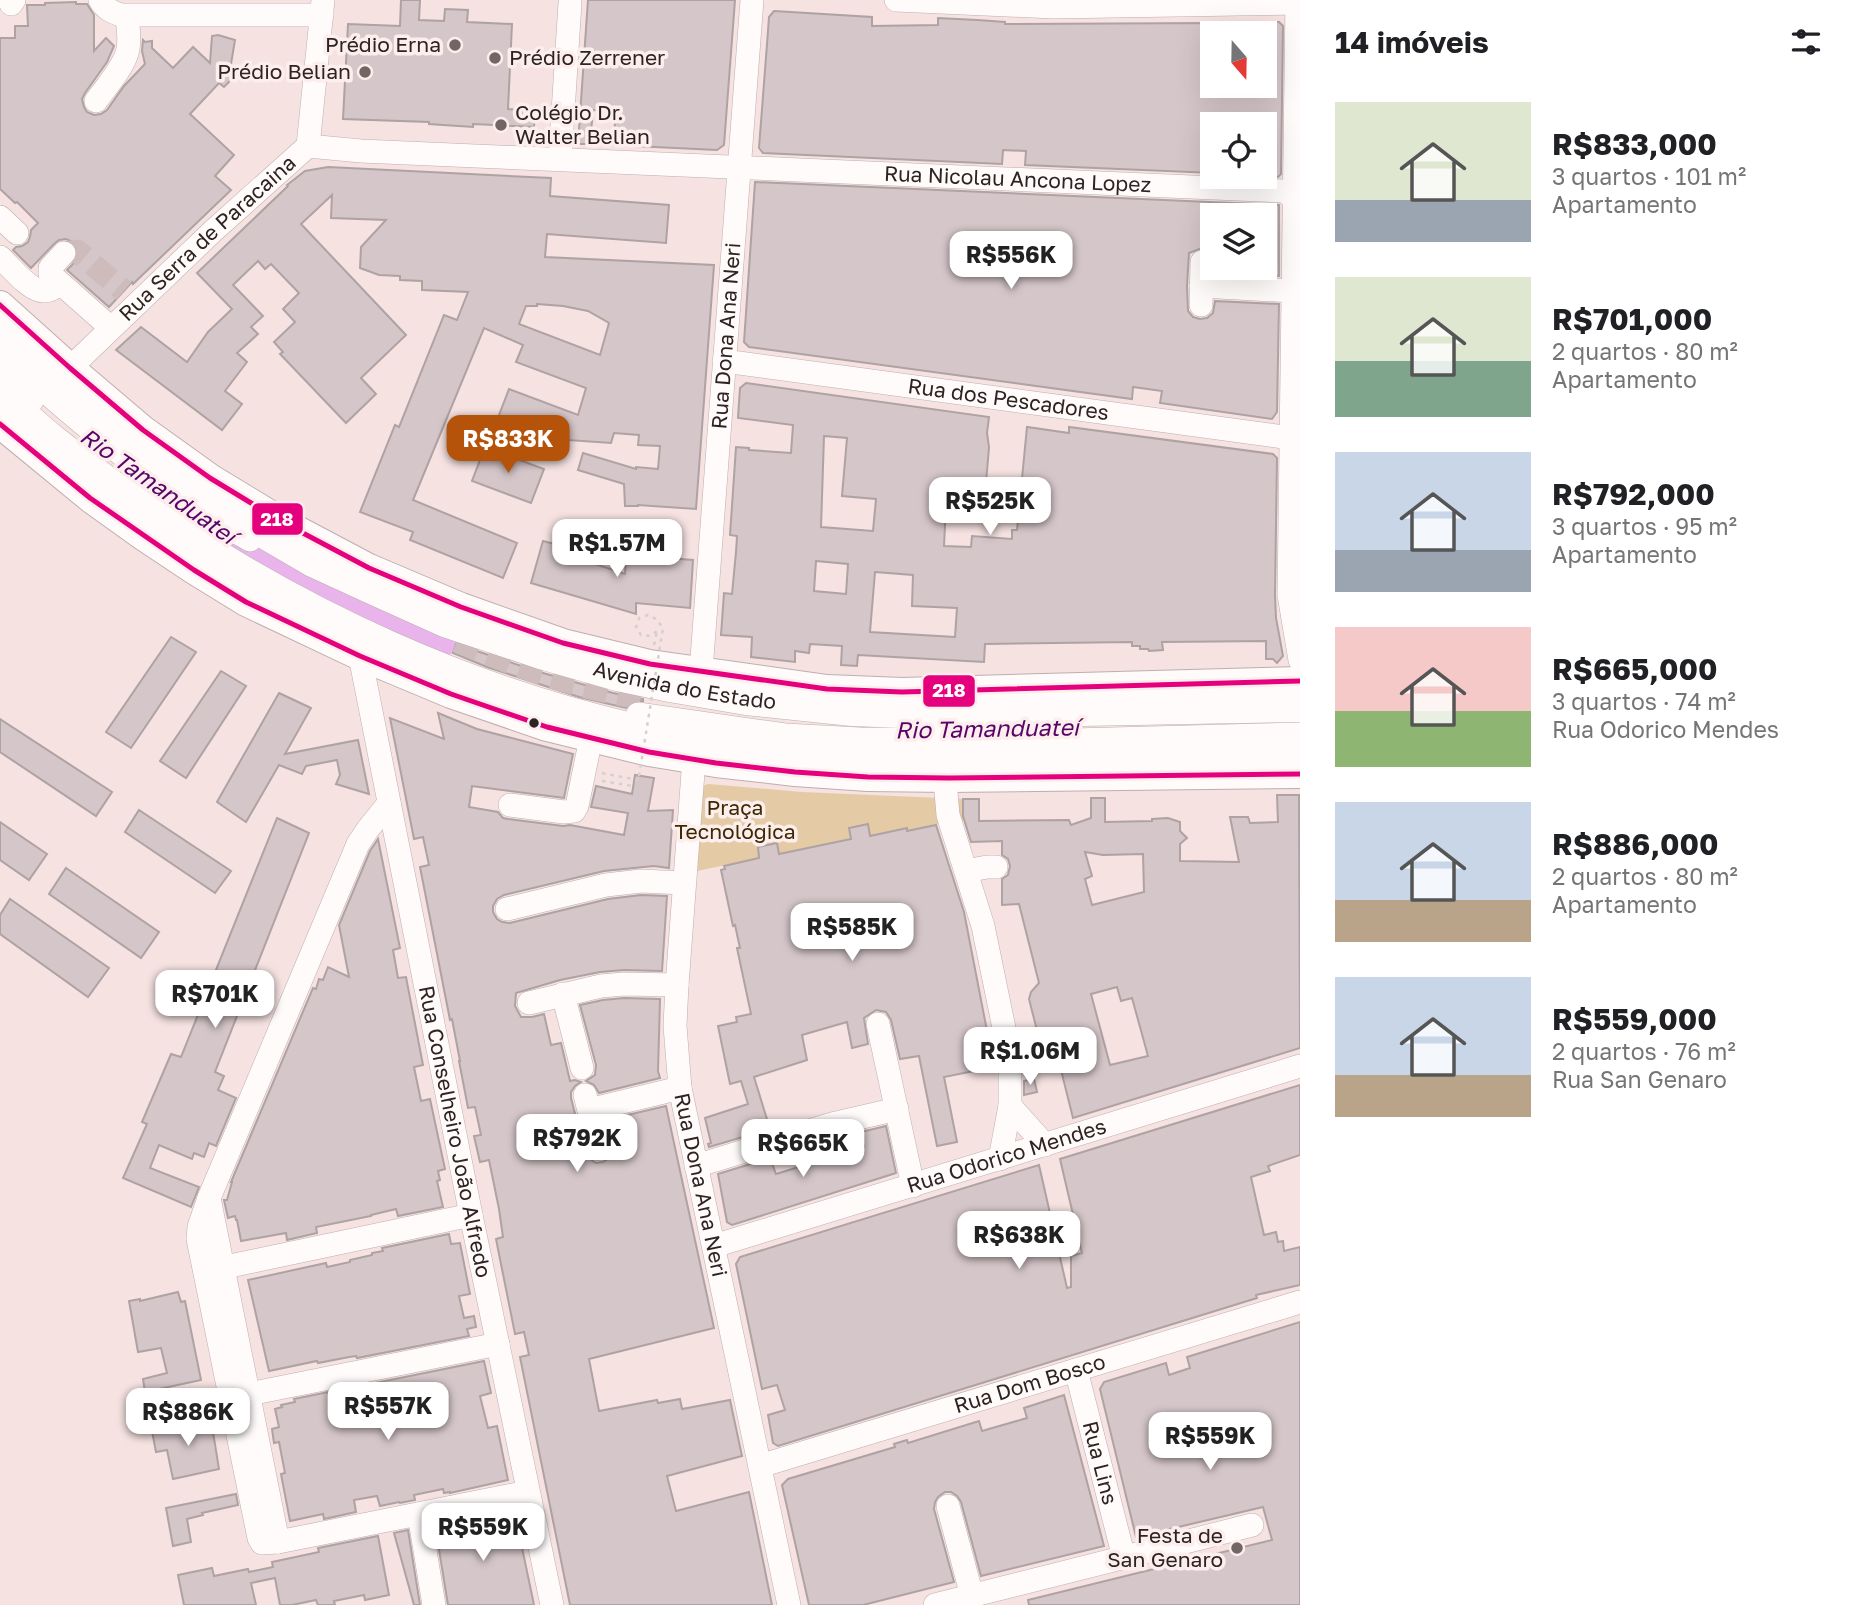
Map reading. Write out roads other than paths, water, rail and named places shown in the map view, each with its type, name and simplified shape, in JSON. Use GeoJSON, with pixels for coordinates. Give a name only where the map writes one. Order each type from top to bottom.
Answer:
{"type":"FeatureCollection","features":[{"type":"Feature","properties":{"kind":"highway","name":"Avenida do Estado"},"geometry":{"type":"LineString","coordinates":[[0,330],[124,437],[248,523],[313,561],[433,615],[541,653],[618,675],[670,686],[746,699],[852,710],[926,713],[1300,706]]}},
{"type":"Feature","properties":{"kind":"highway"},"geometry":{"type":"LineString","coordinates":[[0,394],[51,439],[113,486],[199,545],[259,581],[378,643],[441,670],[579,716],[706,743],[770,753],[891,760],[1300,753]]}},
{"type":"Feature","properties":{"kind":"main road","name":"Avenida do Estado"},"geometry":{"type":"LineString","coordinates":[[0,305],[143,430],[210,478],[284,523],[369,568],[461,607],[563,643],[650,664],[827,689],[902,692],[1300,681]]}},
{"type":"Feature","properties":{"kind":"main road"},"geometry":{"type":"LineString","coordinates":[[2,430],[143,536],[246,602],[360,656],[451,694],[547,727],[694,760],[795,772],[868,777],[1300,774]]}},
{"type":"Feature","properties":{"kind":"street"},"geometry":{"type":"LineString","coordinates":[[100,0],[112,12],[127,16],[322,8],[308,146]]}},
{"type":"Feature","properties":{"kind":"street","name":"Rua Dona Ana Neri"},"geometry":{"type":"LineString","coordinates":[[701,671],[751,0]]}},
{"type":"Feature","properties":{"kind":"street"},"geometry":{"type":"LineString","coordinates":[[896,0],[1054,3],[1298,2],[1289,595],[1300,660]]}},
{"type":"Feature","properties":{"kind":"street"},"geometry":{"type":"LineString","coordinates":[[559,159],[570,3]]}},
{"type":"Feature","properties":{"kind":"street"},"geometry":{"type":"LineString","coordinates":[[96,101],[128,51],[127,16]]}},
{"type":"Feature","properties":{"kind":"street","name":"Rua Serra de Paracaina"},"geometry":{"type":"LineString","coordinates":[[70,368],[111,328],[130,297],[213,231],[308,146],[361,151],[739,167]]}},
{"type":"Feature","properties":{"kind":"street","name":"Rua Nicolau Ancona Lopez"},"geometry":{"type":"LineString","coordinates":[[739,167],[1268,190],[1284,191],[1297,201]]}},
{"type":"Feature","properties":{"kind":"street"},"geometry":{"type":"LineString","coordinates":[[0,217],[18,233]]}},
{"type":"Feature","properties":{"kind":"street"},"geometry":{"type":"LineString","coordinates":[[64,253],[50,268],[50,274],[111,328]]}},
{"type":"Feature","properties":{"kind":"street"},"geometry":{"type":"LineString","coordinates":[[0,257],[32,288],[41,292],[60,284]]}},
{"type":"Feature","properties":{"kind":"street"},"geometry":{"type":"LineString","coordinates":[[1201,280],[1201,295],[1293,291]]}},
{"type":"Feature","properties":{"kind":"street"},"geometry":{"type":"LineString","coordinates":[[0,351],[52,399],[135,466],[223,525],[454,649],[396,633],[286,580],[202,531],[104,459],[0,373]]}},
{"type":"Feature","properties":{"kind":"street","name":"Rua dos Pescadores"},"geometry":{"type":"LineString","coordinates":[[724,361],[1291,438]]}},
{"type":"Feature","properties":{"kind":"street","name":"Rua Conselheiro João Alfredo"},"geometry":{"type":"LineString","coordinates":[[360,656],[552,1605]]}},
{"type":"Feature","properties":{"kind":"street"},"geometry":{"type":"LineString","coordinates":[[1300,719],[859,726],[640,707],[785,735],[860,739],[1073,740],[1300,734]]}},
{"type":"Feature","properties":{"kind":"street"},"geometry":{"type":"LineString","coordinates":[[510,805],[564,813],[574,811],[591,738]]}},
{"type":"Feature","properties":{"kind":"street","name":"Rua Dona Ana Neri"},"geometry":{"type":"LineString","coordinates":[[694,760],[675,1026],[680,1088],[789,1605]]}},
{"type":"Feature","properties":{"kind":"street"},"geometry":{"type":"LineString","coordinates":[[949,778],[946,792],[948,815],[983,926],[1010,1057],[1010,1105],[1000,1159]]}},
{"type":"Feature","properties":{"kind":"street"},"geometry":{"type":"LineString","coordinates":[[389,803],[358,844],[209,1198],[213,1269],[239,1396],[278,1542],[528,1492]]}},
{"type":"Feature","properties":{"kind":"street"},"geometry":{"type":"LineString","coordinates":[[966,871],[996,867]]}},
{"type":"Feature","properties":{"kind":"street"},"geometry":{"type":"LineString","coordinates":[[507,909],[606,885],[641,881],[684,883]]}},
{"type":"Feature","properties":{"kind":"street"},"geometry":{"type":"LineString","coordinates":[[529,1003],[601,986],[677,985]]}},
{"type":"Feature","properties":{"kind":"street"},"geometry":{"type":"LineString","coordinates":[[563,994],[582,1068]]}},
{"type":"Feature","properties":{"kind":"street"},"geometry":{"type":"LineString","coordinates":[[878,1024],[913,1186]]}},
{"type":"Feature","properties":{"kind":"street","name":"Rua Odorico Mendes"},"geometry":{"type":"LineString","coordinates":[[713,1246],[1300,1066]]}},
{"type":"Feature","properties":{"kind":"street"},"geometry":{"type":"LineString","coordinates":[[599,1149],[587,1102],[680,1088]]}},
{"type":"Feature","properties":{"kind":"street"},"geometry":{"type":"LineString","coordinates":[[1010,1105],[1045,1145]]}},
{"type":"Feature","properties":{"kind":"street"},"geometry":{"type":"LineString","coordinates":[[696,1166],[832,1124],[897,1109]]}},
{"type":"Feature","properties":{"kind":"street"},"geometry":{"type":"LineString","coordinates":[[213,1269],[471,1215]]}},
{"type":"Feature","properties":{"kind":"street","name":"Rua Dom Bosco"},"geometry":{"type":"LineString","coordinates":[[760,1466],[1300,1302]]}},
{"type":"Feature","properties":{"kind":"street"},"geometry":{"type":"LineString","coordinates":[[239,1396],[499,1344]]}},
{"type":"Feature","properties":{"kind":"street","name":"Rua Lins"},"geometry":{"type":"LineString","coordinates":[[1076,1370],[1124,1558]]}},
{"type":"Feature","properties":{"kind":"street"},"geometry":{"type":"LineString","coordinates":[[948,1506],[972,1596]]}},
{"type":"Feature","properties":{"kind":"street"},"geometry":{"type":"LineString","coordinates":[[419,1514],[434,1605]]}},
{"type":"Feature","properties":{"kind":"street"},"geometry":{"type":"LineString","coordinates":[[935,1605],[1252,1525]]}},
{"type":"Feature","properties":{"kind":"waterway","name":"Rio Tamanduateí"},"geometry":{"type":"LineString","coordinates":[[220,532],[300,579],[381,620],[444,643]]}},
{"type":"Feature","properties":{"kind":"tunnel"},"geometry":{"type":"LineString","coordinates":[[64,253],[77,251],[124,291]]}},
{"type":"Feature","properties":{"kind":"tunnel"},"geometry":{"type":"LineString","coordinates":[[457,641],[548,676],[643,699]]}},
{"type":"Feature","properties":{"kind":"place","name":"Prédio Erna"},"geometry":{"type":"Point","coordinates":[455,45]}},
{"type":"Feature","properties":{"kind":"place","name":"Prédio Zerrener"},"geometry":{"type":"Point","coordinates":[495,58]}},
{"type":"Feature","properties":{"kind":"place","name":"Prédio Belian"},"geometry":{"type":"Point","coordinates":[365,72]}},
{"type":"Feature","properties":{"kind":"place","name":"Colégio Dr. Walter Belian"},"geometry":{"type":"Point","coordinates":[501,125]}},
{"type":"Feature","properties":{"kind":"place","name":"Festa de San Genaro"},"geometry":{"type":"Point","coordinates":[1237,1548]}},
{"type":"Feature","properties":{"kind":"park label","name":"Praça Tecnológica"},"geometry":{"type":"Point","coordinates":[735,820]}}]}
